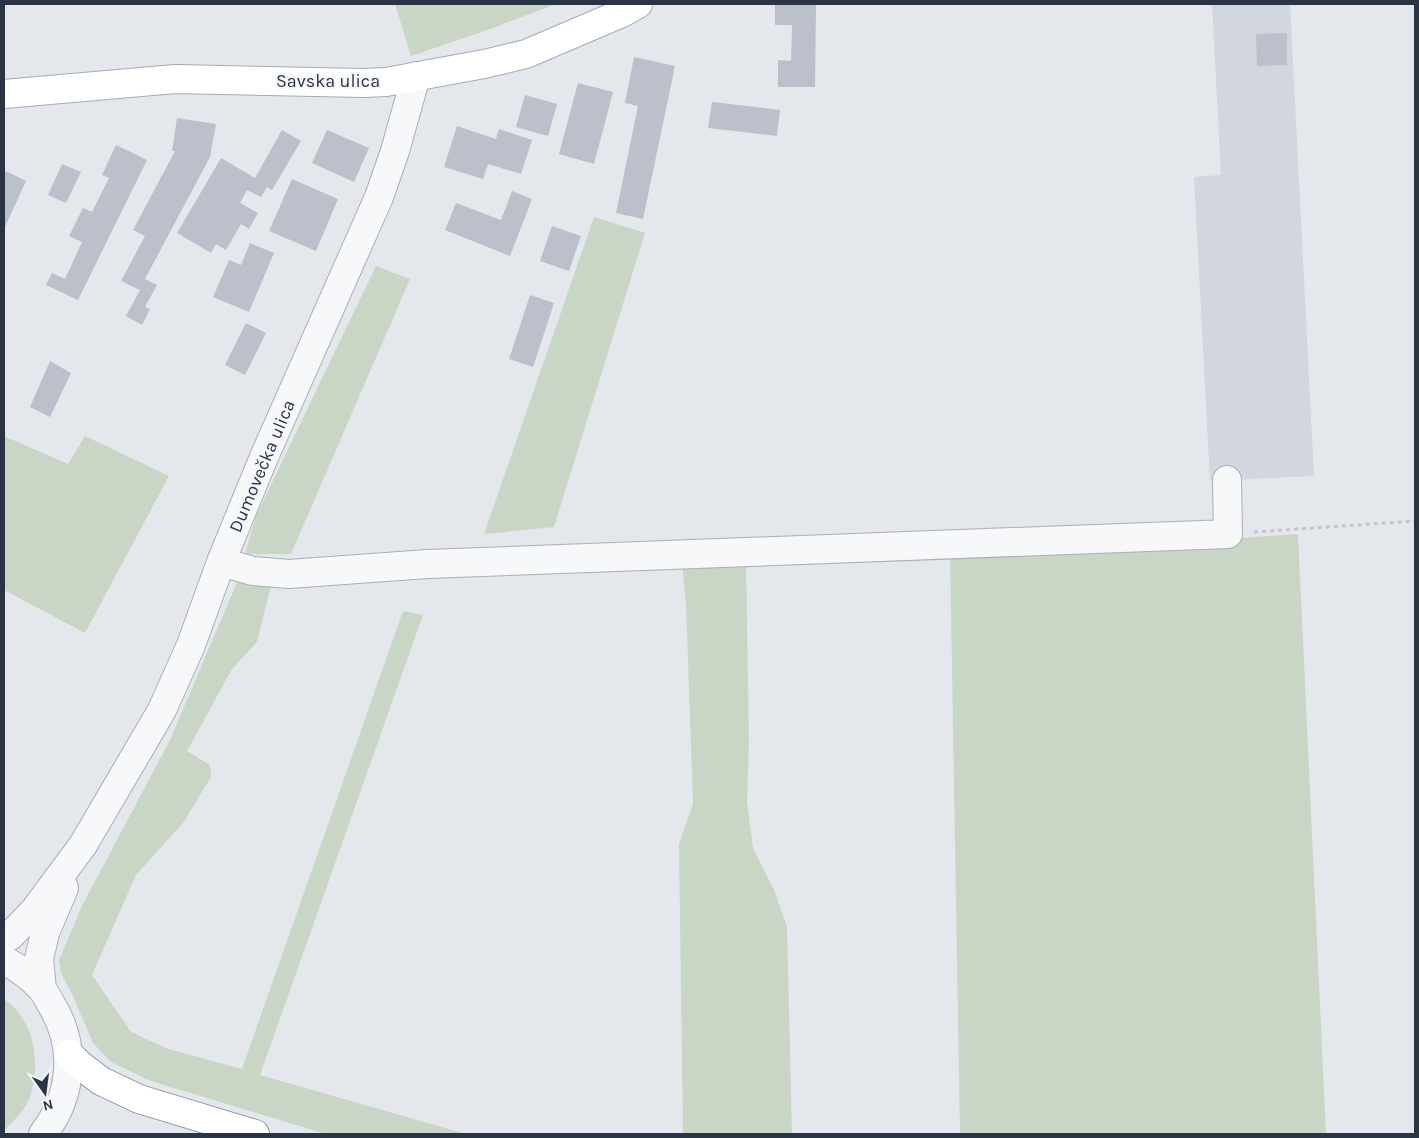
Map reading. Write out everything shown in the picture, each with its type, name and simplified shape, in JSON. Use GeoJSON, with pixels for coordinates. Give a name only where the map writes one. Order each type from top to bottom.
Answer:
{"type":"FeatureCollection","features":[{"type":"Feature","properties":{"kind":"main road","name":"Savska ulica"},"geometry":{"type":"LineString","coordinates":[[4,94],[175,78],[386,82],[484,64],[526,54],[614,17],[638,4]]}},
{"type":"Feature","properties":{"kind":"main road"},"geometry":{"type":"LineString","coordinates":[[69,1054],[101,1081],[139,1099],[255,1134]]}},
{"type":"Feature","properties":{"kind":"street","name":"Dumovečka ulica"},"geometry":{"type":"LineString","coordinates":[[4,939],[10,936],[34,911],[83,845],[162,710],[191,645],[221,562],[264,457],[379,197],[395,151],[416,76]]}},
{"type":"Feature","properties":{"kind":"street"},"geometry":{"type":"LineString","coordinates":[[221,562],[253,571],[289,574],[446,563],[1228,534],[1227,480]]}},
{"type":"Feature","properties":{"kind":"street","name":"Dumovečka ulica"},"geometry":{"type":"LineString","coordinates":[[42,989],[39,959],[45,933],[83,845]]}},
{"type":"Feature","properties":{"kind":"street"},"geometry":{"type":"LineString","coordinates":[[4,960],[24,972],[42,989],[61,1020],[69,1054],[66,1088],[54,1120],[43,1134]]}},
{"type":"Feature","properties":{"kind":"path"},"geometry":{"type":"LineString","coordinates":[[1228,534],[1415,521]]}},
{"type":"Feature","properties":{"kind":"shaded area"},"geometry":{"type":"Polygon","coordinates":[[[1212,4],[1290,4],[1314,476],[1210,481],[1194,177],[1221,175],[1212,4]]]}},
{"type":"Feature","properties":{"kind":"green space"},"geometry":{"type":"Polygon","coordinates":[[[395,4],[556,4],[411,56],[395,4]]]}},
{"type":"Feature","properties":{"kind":"green space"},"geometry":{"type":"Polygon","coordinates":[[[594,217],[645,233],[554,527],[484,534],[594,217]]]}},
{"type":"Feature","properties":{"kind":"green space"},"geometry":{"type":"Polygon","coordinates":[[[376,266],[410,279],[291,554],[245,554],[256,516],[376,266]]]}},
{"type":"Feature","properties":{"kind":"green space"},"geometry":{"type":"Polygon","coordinates":[[[4,436],[68,464],[85,436],[169,476],[85,633],[4,590],[4,436]]]}},
{"type":"Feature","properties":{"kind":"green space"},"geometry":{"type":"Polygon","coordinates":[[[1298,534],[1326,1134],[960,1134],[950,552],[1130,546],[1298,534]]]}},
{"type":"Feature","properties":{"kind":"green space"},"geometry":{"type":"Polygon","coordinates":[[[746,559],[749,743],[747,802],[753,848],[774,890],[787,927],[792,1134],[683,1134],[679,844],[693,804],[686,603],[682,562],[746,559]]]}},
{"type":"Feature","properties":{"kind":"green space"},"geometry":{"type":"Polygon","coordinates":[[[238,580],[271,586],[257,642],[232,669],[187,751],[210,765],[211,777],[183,823],[136,875],[92,975],[131,1032],[168,1049],[242,1069],[403,611],[423,615],[260,1075],[466,1134],[326,1134],[151,1081],[111,1062],[93,1043],[61,973],[59,960],[82,906],[170,740],[238,580]]]}},
{"type":"Feature","properties":{"kind":"green space"},"geometry":{"type":"Polygon","coordinates":[[[4,999],[23,1019],[29,1031],[35,1057],[35,1071],[28,1102],[19,1115],[4,1130],[4,999]]]}},
{"type":"Feature","properties":{"kind":"building"},"geometry":{"type":"Polygon","coordinates":[[[775,4],[816,4],[815,87],[778,87],[778,60],[791,61],[792,25],[775,25],[775,4]]]}},
{"type":"Feature","properties":{"kind":"building"},"geometry":{"type":"Polygon","coordinates":[[[1287,33],[1287,65],[1257,66],[1256,34],[1287,33]]]}},
{"type":"Feature","properties":{"kind":"building"},"geometry":{"type":"Polygon","coordinates":[[[634,57],[675,66],[643,219],[616,213],[638,106],[625,103],[634,57]]]}},
{"type":"Feature","properties":{"kind":"building"},"geometry":{"type":"Polygon","coordinates":[[[578,83],[613,92],[594,164],[559,154],[578,83]]]}},
{"type":"Feature","properties":{"kind":"building"},"geometry":{"type":"Polygon","coordinates":[[[525,95],[557,104],[548,136],[516,127],[525,95]]]}},
{"type":"Feature","properties":{"kind":"building"},"geometry":{"type":"Polygon","coordinates":[[[712,102],[780,110],[777,136],[708,128],[712,102]]]}},
{"type":"Feature","properties":{"kind":"building"},"geometry":{"type":"Polygon","coordinates":[[[177,118],[216,124],[210,157],[145,279],[157,285],[145,307],[150,309],[142,325],[126,316],[140,290],[121,281],[145,236],[133,230],[175,151],[172,151],[177,118]]]}},
{"type":"Feature","properties":{"kind":"building"},"geometry":{"type":"Polygon","coordinates":[[[457,126],[496,139],[499,129],[532,140],[521,174],[488,164],[483,179],[444,167],[457,126]]]}},
{"type":"Feature","properties":{"kind":"building"},"geometry":{"type":"Polygon","coordinates":[[[282,130],[301,141],[272,190],[267,187],[261,197],[247,190],[240,203],[258,213],[249,229],[241,224],[226,250],[216,244],[211,253],[177,233],[221,158],[255,178],[282,130]]]}},
{"type":"Feature","properties":{"kind":"building"},"geometry":{"type":"Polygon","coordinates":[[[327,130],[369,148],[354,182],[312,163],[327,130]]]}},
{"type":"Feature","properties":{"kind":"building"},"geometry":{"type":"Polygon","coordinates":[[[116,145],[147,160],[78,300],[46,285],[52,273],[65,279],[82,242],[69,236],[83,208],[92,212],[109,178],[102,175],[116,145]]]}},
{"type":"Feature","properties":{"kind":"building"},"geometry":{"type":"Polygon","coordinates":[[[62,164],[81,172],[66,203],[48,195],[62,164]]]}},
{"type":"Feature","properties":{"kind":"building"},"geometry":{"type":"Polygon","coordinates":[[[6,171],[26,181],[4,229],[4,176],[6,171]]]}},
{"type":"Feature","properties":{"kind":"building"},"geometry":{"type":"Polygon","coordinates":[[[292,179],[338,199],[316,251],[269,231],[292,179]]]}},
{"type":"Feature","properties":{"kind":"building"},"geometry":{"type":"Polygon","coordinates":[[[512,191],[532,199],[510,256],[445,230],[456,203],[501,220],[512,191]]]}},
{"type":"Feature","properties":{"kind":"building"},"geometry":{"type":"Polygon","coordinates":[[[552,226],[581,236],[569,271],[540,261],[552,226]]]}},
{"type":"Feature","properties":{"kind":"building"},"geometry":{"type":"Polygon","coordinates":[[[250,243],[274,253],[249,312],[213,297],[229,260],[241,265],[250,243]]]}},
{"type":"Feature","properties":{"kind":"building"},"geometry":{"type":"Polygon","coordinates":[[[530,295],[554,303],[533,367],[509,359],[530,295]]]}},
{"type":"Feature","properties":{"kind":"building"},"geometry":{"type":"Polygon","coordinates":[[[246,323],[266,333],[245,375],[225,365],[246,323]]]}},
{"type":"Feature","properties":{"kind":"building"},"geometry":{"type":"Polygon","coordinates":[[[50,361],[71,373],[50,417],[30,407],[50,361]]]}}]}
